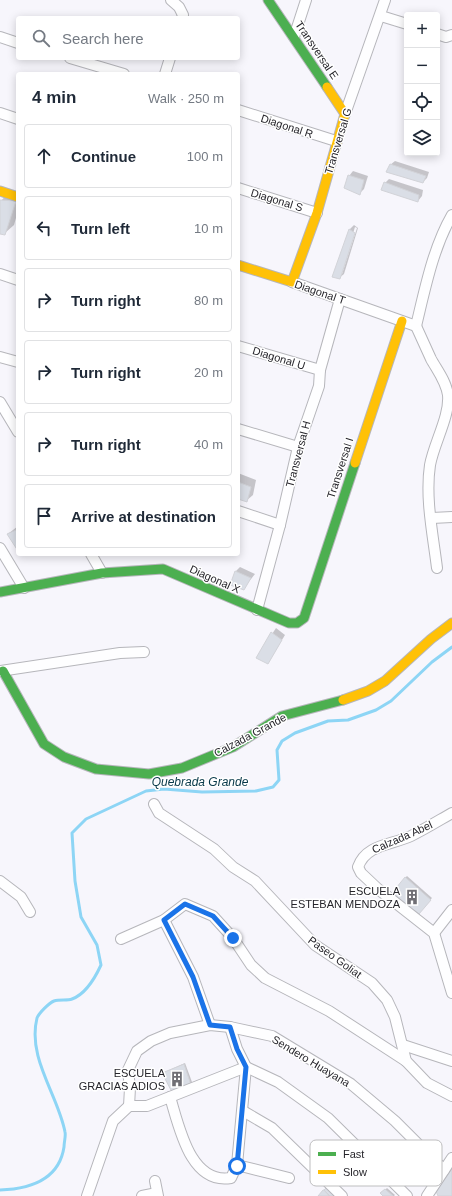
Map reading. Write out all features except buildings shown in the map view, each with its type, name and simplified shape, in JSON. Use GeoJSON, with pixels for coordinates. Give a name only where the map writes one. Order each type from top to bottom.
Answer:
{"type":"FeatureCollection","features":[{"type":"Feature","properties":{"kind":"street"},"geometry":{"type":"LineString","coordinates":[[170,0],[179,7],[182,16]]}},
{"type":"Feature","properties":{"kind":"street","name":"Transversal E"},"geometry":{"type":"LineString","coordinates":[[268,0],[345,114]]}},
{"type":"Feature","properties":{"kind":"street"},"geometry":{"type":"LineString","coordinates":[[294,37],[306,0]]}},
{"type":"Feature","properties":{"kind":"street","name":"Transversal G"},"geometry":{"type":"LineString","coordinates":[[292,282],[317,213],[336,141],[381,16],[385,0]]}},
{"type":"Feature","properties":{"kind":"street"},"geometry":{"type":"LineString","coordinates":[[381,16],[404,23]]}},
{"type":"Feature","properties":{"kind":"street"},"geometry":{"type":"LineString","coordinates":[[440,35],[446,37],[452,35]]}},
{"type":"Feature","properties":{"kind":"street"},"geometry":{"type":"LineString","coordinates":[[0,37],[16,42]]}},
{"type":"Feature","properties":{"kind":"street"},"geometry":{"type":"LineString","coordinates":[[77,60],[117,72]]}},
{"type":"Feature","properties":{"kind":"street"},"geometry":{"type":"LineString","coordinates":[[166,72],[169,60]]}},
{"type":"Feature","properties":{"kind":"street","name":"Diagonal R"},"geometry":{"type":"LineString","coordinates":[[240,111],[336,141]]}},
{"type":"Feature","properties":{"kind":"street"},"geometry":{"type":"LineString","coordinates":[[0,113],[16,118]]}},
{"type":"Feature","properties":{"kind":"street","name":"Diagonal S"},"geometry":{"type":"LineString","coordinates":[[240,189],[317,213]]}},
{"type":"Feature","properties":{"kind":"street"},"geometry":{"type":"LineString","coordinates":[[0,191],[16,196]]}},
{"type":"Feature","properties":{"kind":"street"},"geometry":{"type":"LineString","coordinates":[[437,568],[428,486],[430,465],[437,438],[446,413],[448,395],[444,382],[430,357],[416,326],[432,265],[443,231],[452,215]]}},
{"type":"Feature","properties":{"kind":"street","name":"Diagonal T"},"geometry":{"type":"LineString","coordinates":[[240,266],[292,282],[416,326]]}},
{"type":"Feature","properties":{"kind":"street"},"geometry":{"type":"LineString","coordinates":[[0,274],[16,279]]}},
{"type":"Feature","properties":{"kind":"street","name":"Transversal H"},"geometry":{"type":"LineString","coordinates":[[257,610],[280,525],[298,447],[319,386],[320,370],[340,299]]}},
{"type":"Feature","properties":{"kind":"street","name":"Transversal I"},"geometry":{"type":"LineString","coordinates":[[300,622],[304,618],[402,321]]}},
{"type":"Feature","properties":{"kind":"street","name":"Diagonal U"},"geometry":{"type":"LineString","coordinates":[[240,347],[320,370]]}},
{"type":"Feature","properties":{"kind":"street"},"geometry":{"type":"LineString","coordinates":[[0,357],[16,361]]}},
{"type":"Feature","properties":{"kind":"street"},"geometry":{"type":"LineString","coordinates":[[0,402],[16,429]]}},
{"type":"Feature","properties":{"kind":"street"},"geometry":{"type":"LineString","coordinates":[[240,430],[298,447]]}},
{"type":"Feature","properties":{"kind":"street"},"geometry":{"type":"LineString","coordinates":[[240,512],[280,525]]}},
{"type":"Feature","properties":{"kind":"street"},"geometry":{"type":"LineString","coordinates":[[432,518],[452,517]]}},
{"type":"Feature","properties":{"kind":"street"},"geometry":{"type":"LineString","coordinates":[[0,548],[24,588]]}},
{"type":"Feature","properties":{"kind":"street"},"geometry":{"type":"LineString","coordinates":[[92,556],[102,573]]}},
{"type":"Feature","properties":{"kind":"street","name":"Diagonal X"},"geometry":{"type":"LineString","coordinates":[[0,592],[102,573],[163,569],[290,623],[296,624],[300,622]]}},
{"type":"Feature","properties":{"kind":"street","name":"Calzada Grande"},"geometry":{"type":"LineString","coordinates":[[2,671],[44,744],[64,757],[96,769],[149,774],[182,768],[233,747],[282,716],[333,704],[368,691],[386,681],[431,639],[452,623]]}},
{"type":"Feature","properties":{"kind":"street"},"geometry":{"type":"LineString","coordinates":[[2,671],[120,653],[144,652]]}},
{"type":"Feature","properties":{"kind":"street","name":"Paseo Goliat"},"geometry":{"type":"LineString","coordinates":[[154,804],[159,813],[214,849],[233,867],[255,881],[315,945],[372,983],[387,1000],[396,1017],[406,1061]]}},
{"type":"Feature","properties":{"kind":"street","name":"Calzada Abel"},"geometry":{"type":"LineString","coordinates":[[434,933],[378,889],[361,873],[358,867],[360,861],[368,852],[380,846],[410,836],[452,813]]}},
{"type":"Feature","properties":{"kind":"street"},"geometry":{"type":"LineString","coordinates":[[0,881],[21,897],[30,912]]}},
{"type":"Feature","properties":{"kind":"street"},"geometry":{"type":"LineString","coordinates":[[121,939],[164,920],[185,904],[213,916],[233,938],[251,965],[265,978],[330,1011],[406,1061],[427,1083],[452,1096]]}},
{"type":"Feature","properties":{"kind":"street"},"geometry":{"type":"LineString","coordinates":[[452,910],[434,933],[452,993]]}},
{"type":"Feature","properties":{"kind":"street"},"geometry":{"type":"LineString","coordinates":[[164,920],[193,977],[210,1025]]}},
{"type":"Feature","properties":{"kind":"street","name":"Sendero Huayana"},"geometry":{"type":"LineString","coordinates":[[129,1106],[130,1088],[128,1070],[137,1051],[151,1041],[170,1033],[210,1025],[230,1027],[272,1036],[351,1084],[395,1121],[414,1140]]}},
{"type":"Feature","properties":{"kind":"street"},"geometry":{"type":"LineString","coordinates":[[170,1097],[182,1135],[196,1165],[208,1174],[226,1179],[235,1170],[243,1111],[246,1067],[237,1049],[230,1027]]}},
{"type":"Feature","properties":{"kind":"street"},"geometry":{"type":"LineString","coordinates":[[403,1045],[452,1061]]}},
{"type":"Feature","properties":{"kind":"street"},"geometry":{"type":"LineString","coordinates":[[87,1196],[113,1121],[129,1106],[147,1106],[246,1067],[278,1082],[328,1118],[351,1140]]}},
{"type":"Feature","properties":{"kind":"street"},"geometry":{"type":"LineString","coordinates":[[243,1111],[272,1128],[310,1165]]}},
{"type":"Feature","properties":{"kind":"street"},"geometry":{"type":"LineString","coordinates":[[442,1173],[452,1158]]}},
{"type":"Feature","properties":{"kind":"street"},"geometry":{"type":"LineString","coordinates":[[235,1170],[288,1178]]}},
{"type":"Feature","properties":{"kind":"street"},"geometry":{"type":"LineString","coordinates":[[142,1196],[157,1194],[155,1181]]}},
{"type":"Feature","properties":{"kind":"street"},"geometry":{"type":"LineString","coordinates":[[332,1186],[342,1196]]}},
{"type":"Feature","properties":{"kind":"street"},"geometry":{"type":"LineString","coordinates":[[398,1186],[408,1196]]}},
{"type":"Feature","properties":{"kind":"street"},"geometry":{"type":"LineString","coordinates":[[427,1196],[434,1186]]}},
{"type":"Feature","properties":{"kind":"waterway","name":"Quebrada Grande"},"geometry":{"type":"LineString","coordinates":[[0,1190],[22,1188],[32,1185],[49,1175],[56,1168],[61,1158],[64,1147],[65,1132],[36,1047],[35,1033],[37,1018],[52,1002],[56,1000],[70,1000],[82,993],[93,980],[101,965],[97,945],[81,917],[75,881],[72,833],[86,819],[146,791],[164,789],[202,792],[256,791],[273,787],[279,780],[277,750],[282,741],[295,733],[328,721],[348,720],[376,710],[391,701],[432,662],[452,647]]}},
{"type":"Feature","properties":{"kind":"traffic: fast"},"geometry":{"type":"LineString","coordinates":[[268,0],[327,87]]}},
{"type":"Feature","properties":{"kind":"traffic: fast"},"geometry":{"type":"LineString","coordinates":[[0,592],[102,573],[163,569],[289,623],[297,623],[304,618],[355,463]]}},
{"type":"Feature","properties":{"kind":"traffic: fast"},"geometry":{"type":"LineString","coordinates":[[3,671],[44,744],[64,757],[96,769],[149,774],[182,768],[233,747],[282,716],[343,700]]}},
{"type":"Feature","properties":{"kind":"traffic: slow"},"geometry":{"type":"LineString","coordinates":[[240,266],[292,282],[317,213],[345,114],[327,87]]}},
{"type":"Feature","properties":{"kind":"traffic: slow"},"geometry":{"type":"LineString","coordinates":[[0,191],[16,196]]}},
{"type":"Feature","properties":{"kind":"traffic: slow"},"geometry":{"type":"LineString","coordinates":[[355,463],[402,321]]}},
{"type":"Feature","properties":{"kind":"traffic: slow"},"geometry":{"type":"LineString","coordinates":[[343,700],[368,691],[385,681],[431,639],[452,623]]}},
{"type":"Feature","properties":{"kind":"place","name":"ESCUELA ESTEBAN MENDOZA"},"geometry":{"type":"Point","coordinates":[412,897]}},
{"type":"Feature","properties":{"kind":"place","name":"ESCUELA GRACIAS ADIOS"},"geometry":{"type":"Point","coordinates":[177,1079]}},
{"type":"Feature","properties":{"kind":"route"},"geometry":{"type":"LineString","coordinates":[[233,938],[213,916],[198,908],[185,904],[164,920],[193,977],[210,1025],[230,1027],[237,1049],[246,1067],[237,1166]]}}]}
